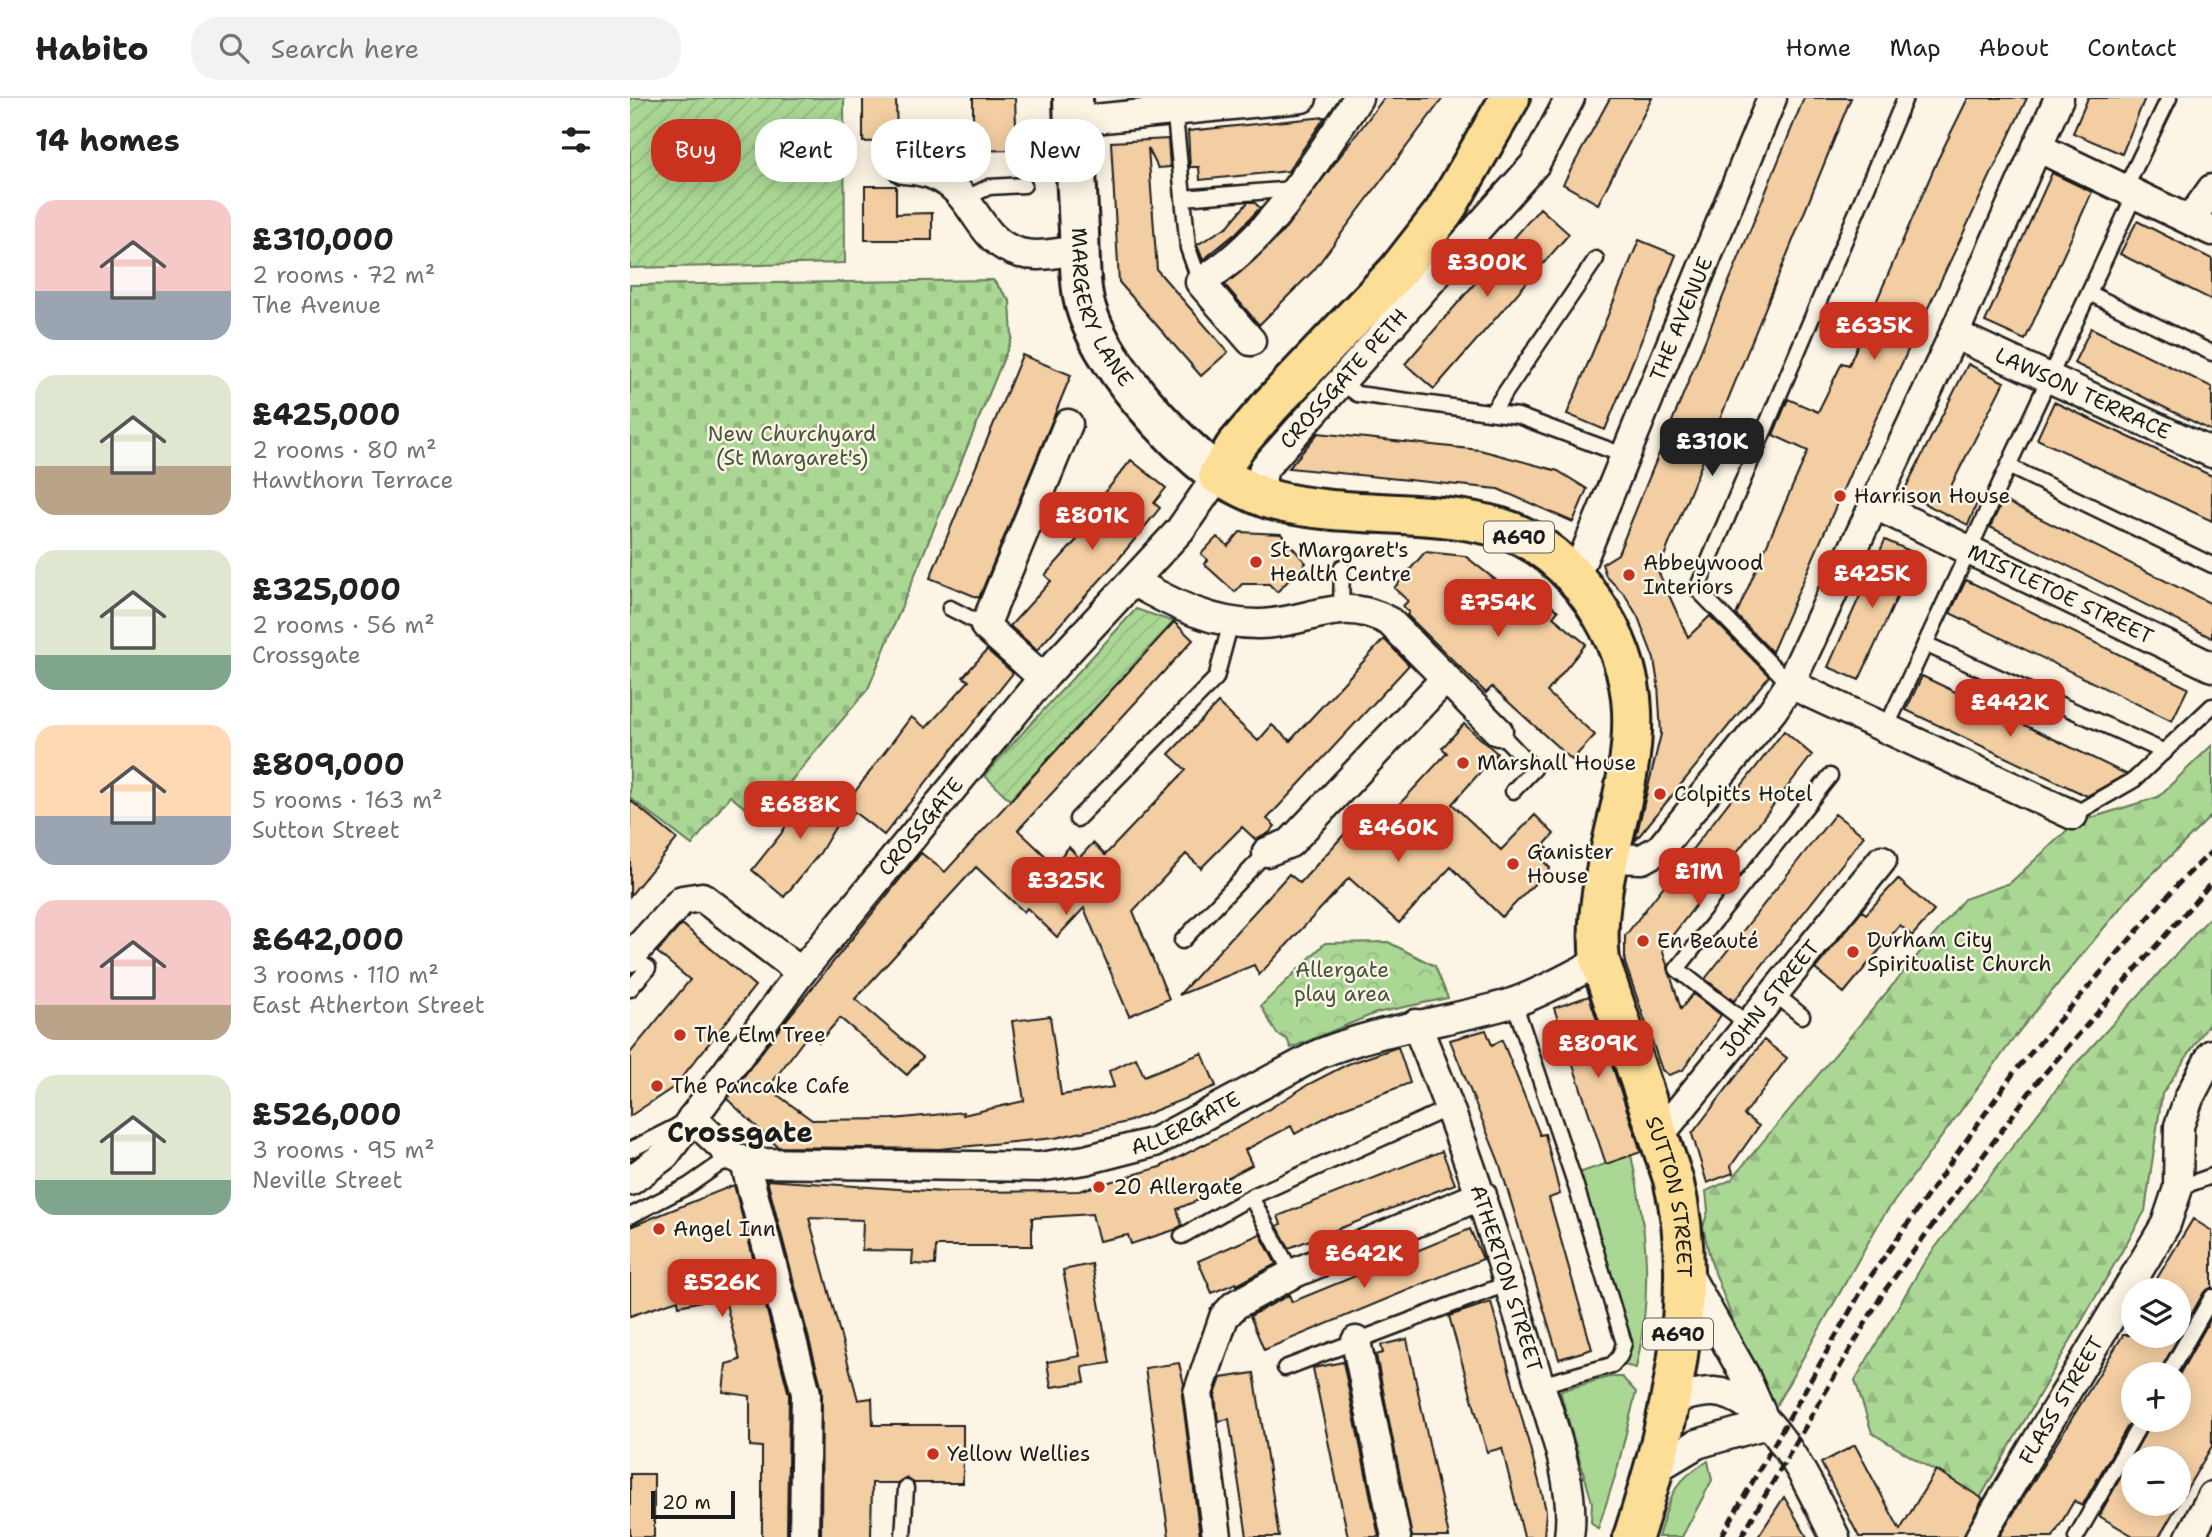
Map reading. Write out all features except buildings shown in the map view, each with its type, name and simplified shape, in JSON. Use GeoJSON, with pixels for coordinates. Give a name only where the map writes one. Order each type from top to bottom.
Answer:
{"type":"FeatureCollection","features":[{"type":"Feature","properties":{"kind":"highway"},"geometry":{"type":"LineString","coordinates":[[1218,475],[1235,447],[1271,405],[1396,272],[1444,212],[1510,98]]}},
{"type":"Feature","properties":{"kind":"highway","name":"A690"},"geometry":{"type":"LineString","coordinates":[[1218,475],[1264,497],[1300,506],[1417,515],[1502,528],[1542,550],[1575,578],[1602,612],[1628,680],[1633,711],[1630,753],[1596,930],[1600,961]]}},
{"type":"Feature","properties":{"kind":"highway","name":"SUTTON STREET"},"geometry":{"type":"LineString","coordinates":[[1600,961],[1681,1213],[1685,1269]]}},
{"type":"Feature","properties":{"kind":"highway","name":"A690"},"geometry":{"type":"LineString","coordinates":[[1633,1537],[1655,1469],[1671,1399],[1685,1269]]}},
{"type":"Feature","properties":{"kind":"street"},"geometry":{"type":"LineString","coordinates":[[1073,109],[1301,98]]}},
{"type":"Feature","properties":{"kind":"street"},"geometry":{"type":"LineString","coordinates":[[1251,341],[1200,282],[1234,258],[1294,189],[1358,98]]}},
{"type":"Feature","properties":{"kind":"street","name":"CROSSGATE PETH"},"geometry":{"type":"LineString","coordinates":[[1264,497],[1260,485],[1264,468],[1535,164],[1570,98]]}},
{"type":"Feature","properties":{"kind":"street","name":"THE AVENUE"},"geometry":{"type":"LineString","coordinates":[[1575,578],[1772,98]]}},
{"type":"Feature","properties":{"kind":"street"},"geometry":{"type":"LineString","coordinates":[[1609,858],[1642,859],[1660,849],[1773,710],[1790,684],[1954,334],[2059,98]]}},
{"type":"Feature","properties":{"kind":"street","name":"MARGERY LANE"},"geometry":{"type":"LineString","coordinates":[[1073,109],[1084,303],[1101,343],[1125,377],[1191,455],[1218,475]]}},
{"type":"Feature","properties":{"kind":"street"},"geometry":{"type":"LineString","coordinates":[[2037,147],[2201,226],[2212,189]]}},
{"type":"Feature","properties":{"kind":"street"},"geometry":{"type":"LineString","coordinates":[[949,182],[966,198],[991,235],[1006,248],[1037,255],[1079,250]]}},
{"type":"Feature","properties":{"kind":"street","name":"LAWSON TERRACE"},"geometry":{"type":"LineString","coordinates":[[1954,334],[2212,453]]}},
{"type":"Feature","properties":{"kind":"street"},"geometry":{"type":"LineString","coordinates":[[1043,678],[985,626],[1068,424]]}},
{"type":"Feature","properties":{"kind":"street","name":"CROSSGATE"},"geometry":{"type":"LineString","coordinates":[[630,1181],[665,1155],[801,972],[1043,678],[1180,530],[1218,475]]}},
{"type":"Feature","properties":{"kind":"street","name":"MISTLETOE STREET"},"geometry":{"type":"LineString","coordinates":[[1873,504],[2212,667]]}},
{"type":"Feature","properties":{"kind":"street"},"geometry":{"type":"LineString","coordinates":[[1134,582],[1180,608],[1231,622],[1262,624],[1341,608],[1371,611],[1390,622],[1498,731]]}},
{"type":"Feature","properties":{"kind":"street"},"geometry":{"type":"LineString","coordinates":[[1267,852],[1290,843],[1446,678]]}},
{"type":"Feature","properties":{"kind":"street"},"geometry":{"type":"LineString","coordinates":[[1790,684],[2073,815]]}},
{"type":"Feature","properties":{"kind":"street","name":"JOHN STREET"},"geometry":{"type":"LineString","coordinates":[[1658,1137],[1882,860]]}},
{"type":"Feature","properties":{"kind":"street"},"geometry":{"type":"LineString","coordinates":[[630,957],[682,900],[702,897],[801,972]]}},
{"type":"Feature","properties":{"kind":"street","name":"ALLERGATE"},"geometry":{"type":"LineString","coordinates":[[745,1163],[1039,1167],[1085,1160],[1154,1142],[1319,1054],[1376,1033],[1514,1002],[1600,961]]}},
{"type":"Feature","properties":{"kind":"street","name":"ATHERTON STREET"},"geometry":{"type":"LineString","coordinates":[[1416,1024],[1451,1107],[1482,1195],[1539,1385],[1566,1482],[1569,1537]]}},
{"type":"Feature","properties":{"kind":"street","name":"FLASS STREET"},"geometry":{"type":"LineString","coordinates":[[1980,1537],[2166,1224],[2178,1188],[2179,1126],[2189,1098],[2212,1054]]}},
{"type":"Feature","properties":{"kind":"street"},"geometry":{"type":"LineString","coordinates":[[692,1118],[731,1155],[745,1163],[806,1393],[804,1537]]}},
{"type":"Feature","properties":{"kind":"street"},"geometry":{"type":"LineString","coordinates":[[1217,1537],[1198,1393],[1224,1317],[1235,1305],[1292,1273],[1482,1195]]}},
{"type":"Feature","properties":{"kind":"street","name":"SUTTON STREET"},"geometry":{"type":"LineString","coordinates":[[1685,1269],[1744,1374],[1767,1424]]}},
{"type":"Feature","properties":{"kind":"street"},"geometry":{"type":"LineString","coordinates":[[1356,1341],[1396,1537]]}},
{"type":"Feature","properties":{"kind":"street","name":"SUTTON STREET"},"geometry":{"type":"LineString","coordinates":[[1671,1399],[1713,1391],[1744,1400],[1767,1424],[1800,1468],[1835,1537]]}},
{"type":"Feature","properties":{"kind":"street"},"geometry":{"type":"LineString","coordinates":[[1655,1469],[1697,1444],[1767,1424]]}},
{"type":"Feature","properties":{"kind":"street"},"geometry":{"type":"LineString","coordinates":[[2190,1537],[2212,1496]]}},
{"type":"Feature","properties":{"kind":"lane"},"geometry":{"type":"LineString","coordinates":[[1790,684],[1697,589],[1905,98]]}},
{"type":"Feature","properties":{"kind":"lane"},"geometry":{"type":"LineString","coordinates":[[1886,728],[2089,293],[2169,98]]}},
{"type":"Feature","properties":{"kind":"lane"},"geometry":{"type":"LineString","coordinates":[[1174,105],[1188,248],[1200,282]]}},
{"type":"Feature","properties":{"kind":"lane"},"geometry":{"type":"LineString","coordinates":[[966,198],[989,187],[1024,185]]}},
{"type":"Feature","properties":{"kind":"lane"},"geometry":{"type":"LineString","coordinates":[[1183,198],[1294,189]]}},
{"type":"Feature","properties":{"kind":"lane"},"geometry":{"type":"LineString","coordinates":[[1492,412],[1596,260]]}},
{"type":"Feature","properties":{"kind":"lane"},"geometry":{"type":"LineString","coordinates":[[2089,293],[2212,353]]}},
{"type":"Feature","properties":{"kind":"lane"},"geometry":{"type":"LineString","coordinates":[[1340,381],[1357,394],[1518,416],[1626,456]]}},
{"type":"Feature","properties":{"kind":"lane"},"geometry":{"type":"LineString","coordinates":[[2008,467],[2212,565]]}},
{"type":"Feature","properties":{"kind":"lane"},"geometry":{"type":"LineString","coordinates":[[1341,608],[1342,567]]}},
{"type":"Feature","properties":{"kind":"lane"},"geometry":{"type":"LineString","coordinates":[[950,608],[985,626]]}},
{"type":"Feature","properties":{"kind":"lane"},"geometry":{"type":"LineString","coordinates":[[1077,819],[1216,678],[1231,622]]}},
{"type":"Feature","properties":{"kind":"lane"},"geometry":{"type":"LineString","coordinates":[[1925,644],[2165,752]]}},
{"type":"Feature","properties":{"kind":"lane"},"geometry":{"type":"LineString","coordinates":[[2073,815],[2134,780],[2212,706]]}},
{"type":"Feature","properties":{"kind":"lane"},"geometry":{"type":"LineString","coordinates":[[1498,731],[1534,769],[1513,791]]}},
{"type":"Feature","properties":{"kind":"lane"},"geometry":{"type":"LineString","coordinates":[[1748,1025],[1677,969],[1830,776]]}},
{"type":"Feature","properties":{"kind":"lane"},"geometry":{"type":"LineString","coordinates":[[1182,941],[1267,852]]}},
{"type":"Feature","properties":{"kind":"lane"},"geometry":{"type":"LineString","coordinates":[[630,957],[648,968],[630,989]]}},
{"type":"Feature","properties":{"kind":"lane"},"geometry":{"type":"LineString","coordinates":[[1774,993],[1802,1016]]}},
{"type":"Feature","properties":{"kind":"lane"},"geometry":{"type":"LineString","coordinates":[[1514,1002],[1575,1183],[1624,1343],[1620,1356],[1612,1365],[1539,1385]]}},
{"type":"Feature","properties":{"kind":"lane"},"geometry":{"type":"LineString","coordinates":[[1182,1236],[1251,1197],[1451,1107]]}},
{"type":"Feature","properties":{"kind":"lane"},"geometry":{"type":"LineString","coordinates":[[630,1150],[692,1118]]}},
{"type":"Feature","properties":{"kind":"lane"},"geometry":{"type":"LineString","coordinates":[[630,1216],[688,1186],[722,1163],[745,1163]]}},
{"type":"Feature","properties":{"kind":"lane"},"geometry":{"type":"LineString","coordinates":[[2178,1188],[2212,1176]]}},
{"type":"Feature","properties":{"kind":"lane"},"geometry":{"type":"LineString","coordinates":[[1251,1197],[1292,1273]]}},
{"type":"Feature","properties":{"kind":"lane"},"geometry":{"type":"LineString","coordinates":[[1285,1368],[1508,1283]]}},
{"type":"Feature","properties":{"kind":"lane"},"geometry":{"type":"LineString","coordinates":[[2175,1362],[2212,1297]]}},
{"type":"Feature","properties":{"kind":"lane"},"geometry":{"type":"LineString","coordinates":[[2076,1537],[2136,1432]]}},
{"type":"Feature","properties":{"kind":"lane"},"geometry":{"type":"LineString","coordinates":[[903,1537],[906,1488]]}},
{"type":"Feature","properties":{"kind":"green space"},"geometry":{"type":"Polygon","coordinates":[[[630,98],[844,98],[844,119],[755,119],[755,182],[845,182],[845,263],[630,268],[630,98]]]}},
{"type":"Feature","properties":{"kind":"green space","name":"New Churchyard (St Margaret's)"},"geometry":{"type":"Polygon","coordinates":[[[993,280],[1010,301],[1012,338],[868,689],[759,819],[730,796],[692,845],[630,798],[630,285],[993,280]]]}},
{"type":"Feature","properties":{"kind":"green space"},"geometry":{"type":"Polygon","coordinates":[[[1136,609],[1174,622],[1010,800],[984,775],[1136,609]]]}},
{"type":"Feature","properties":{"kind":"green space"},"geometry":{"type":"Polygon","coordinates":[[[2212,745],[2212,815],[2131,895],[2020,1030],[1882,1218],[1773,1411],[1751,1369],[1711,1262],[1703,1227],[1708,1211],[1706,1191],[1731,1180],[1964,899],[2010,883],[2075,823],[2158,797],[2212,745]]]}},
{"type":"Feature","properties":{"kind":"green space"},"geometry":{"type":"Polygon","coordinates":[[[2212,915],[2212,1019],[2162,1094],[2145,1211],[1980,1498],[1872,1433],[1855,1380],[1925,1261],[2075,1065],[2212,915]]]}},
{"type":"Feature","properties":{"kind":"green space","name":"Allergate play area"},"geometry":{"type":"Polygon","coordinates":[[[1388,942],[1435,966],[1448,998],[1376,1013],[1291,1048],[1287,1039],[1277,1034],[1261,1006],[1325,943],[1388,942]]]}},
{"type":"Feature","properties":{"kind":"green space"},"geometry":{"type":"Polygon","coordinates":[[[1631,1155],[1641,1209],[1646,1261],[1645,1313],[1636,1368],[1624,1365],[1628,1334],[1579,1173],[1631,1155]]]}},
{"type":"Feature","properties":{"kind":"green space"},"geometry":{"type":"Polygon","coordinates":[[[1609,1377],[1622,1377],[1636,1392],[1617,1470],[1598,1529],[1591,1522],[1592,1502],[1560,1391],[1609,1377]]]}},
{"type":"Feature","properties":{"kind":"green space"},"geometry":{"type":"Polygon","coordinates":[[[1708,1461],[1712,1480],[1682,1537],[1658,1537],[1670,1501],[1679,1484],[1708,1461]]]}},
{"type":"Feature","properties":{"kind":"railway"},"geometry":{"type":"LineString","coordinates":[[1721,1537],[1866,1283],[2015,1071],[2179,883],[2212,851]]}},
{"type":"Feature","properties":{"kind":"railway"},"geometry":{"type":"LineString","coordinates":[[1741,1537],[1883,1293],[2037,1082],[2212,882]]}},
{"type":"Feature","properties":{"kind":"place","name":"Harrison House"},"geometry":{"type":"Point","coordinates":[1840,496]}},
{"type":"Feature","properties":{"kind":"place","name":"St Margaret's Health Centre"},"geometry":{"type":"Point","coordinates":[1256,562]}},
{"type":"Feature","properties":{"kind":"place","name":"Abbeywood Interiors"},"geometry":{"type":"Point","coordinates":[1629,575]}},
{"type":"Feature","properties":{"kind":"place","name":"Marshall House"},"geometry":{"type":"Point","coordinates":[1463,763]}},
{"type":"Feature","properties":{"kind":"place","name":"Colpitts Hotel"},"geometry":{"type":"Point","coordinates":[1660,794]}},
{"type":"Feature","properties":{"kind":"place","name":"Ganister House"},"geometry":{"type":"Point","coordinates":[1513,864]}},
{"type":"Feature","properties":{"kind":"place","name":"En Beauté"},"geometry":{"type":"Point","coordinates":[1643,941]}},
{"type":"Feature","properties":{"kind":"place","name":"Durham City Spiritualist Church"},"geometry":{"type":"Point","coordinates":[1853,952]}},
{"type":"Feature","properties":{"kind":"place","name":"The Elm Tree"},"geometry":{"type":"Point","coordinates":[680,1035]}},
{"type":"Feature","properties":{"kind":"place","name":"The Pancake Cafe"},"geometry":{"type":"Point","coordinates":[657,1086]}},
{"type":"Feature","properties":{"kind":"place","name":"20 Allergate"},"geometry":{"type":"Point","coordinates":[1099,1187]}},
{"type":"Feature","properties":{"kind":"place","name":"Angel Inn"},"geometry":{"type":"Point","coordinates":[659,1229]}},
{"type":"Feature","properties":{"kind":"place","name":"Yellow Wellies"},"geometry":{"type":"Point","coordinates":[933,1454]}},
{"type":"Feature","properties":{"kind":"district","name":"Crossgate"},"geometry":{"type":"Point","coordinates":[740,1132]}}]}
